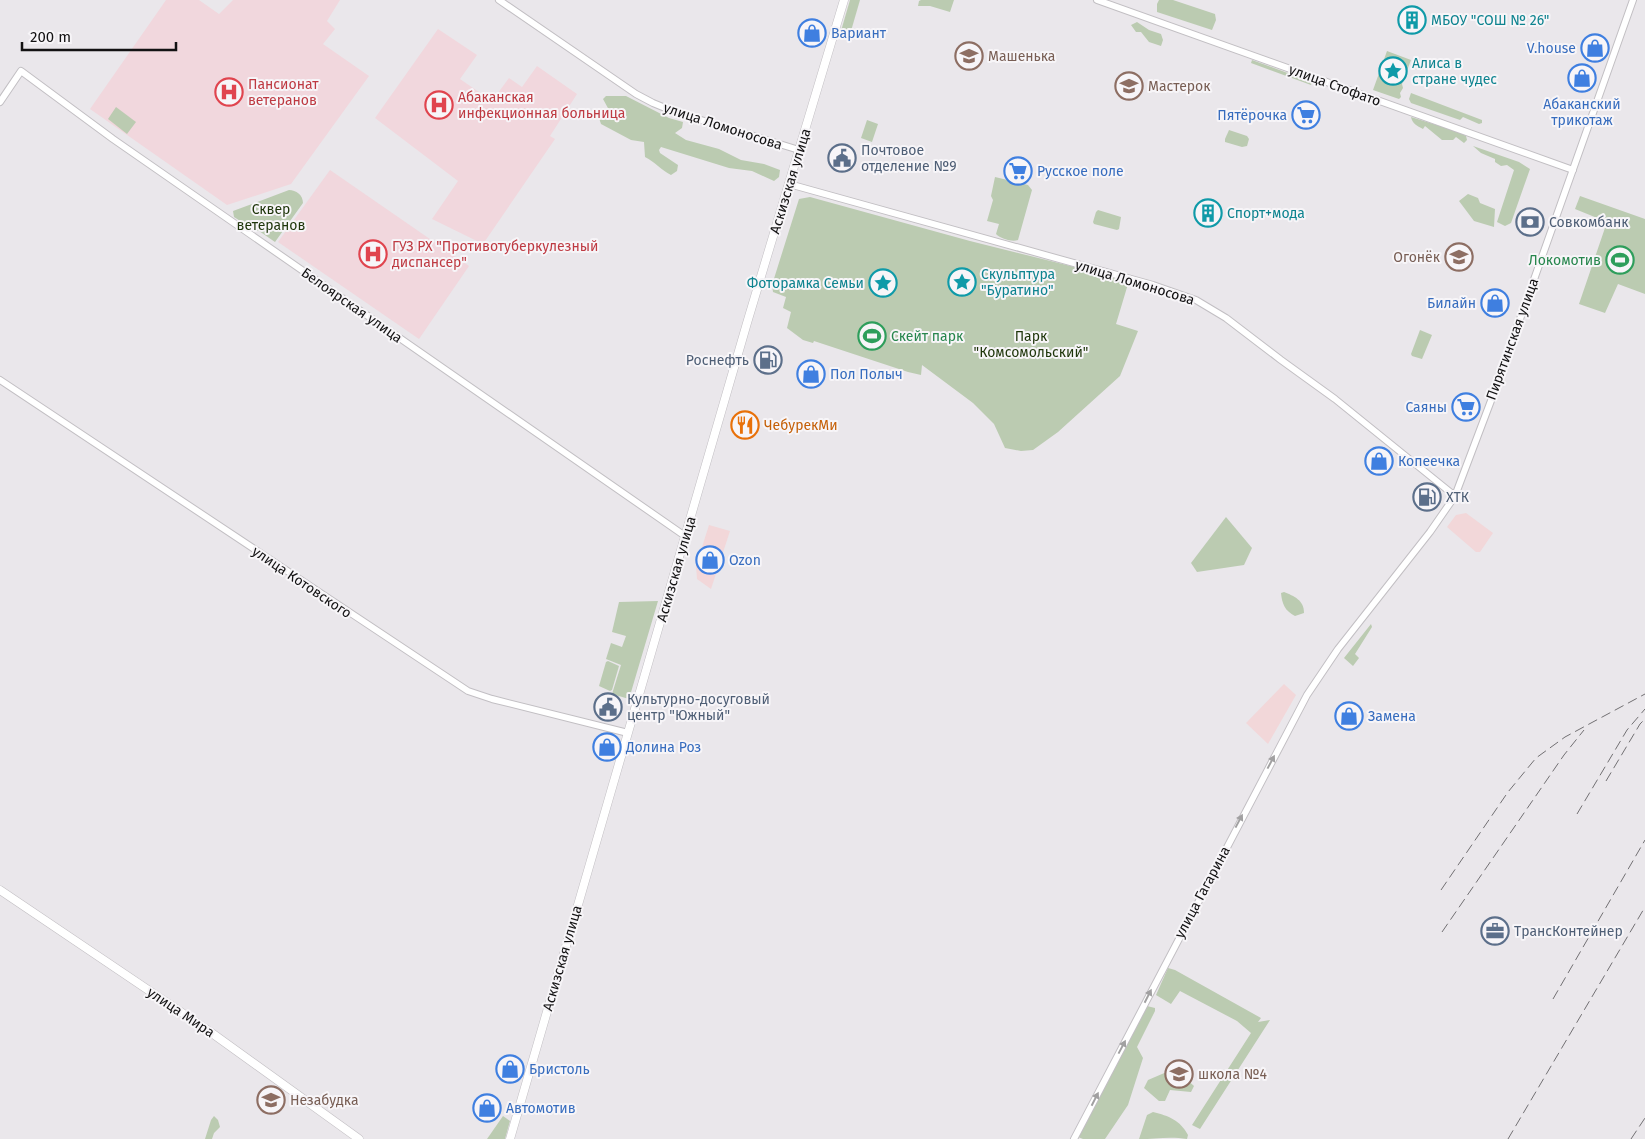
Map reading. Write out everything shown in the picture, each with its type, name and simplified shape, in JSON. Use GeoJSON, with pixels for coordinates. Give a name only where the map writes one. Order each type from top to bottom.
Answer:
{"type":"FeatureCollection","features":[{"type":"Feature","properties":{"kind":"main road","name":"Аскизская улица"},"geometry":{"type":"LineString","coordinates":[[510,1139],[685,536],[844,0]]}},
{"type":"Feature","properties":{"kind":"main road","name":"улица Мира"},"geometry":{"type":"LineString","coordinates":[[0,890],[209,1031],[359,1139]]}},
{"type":"Feature","properties":{"kind":"street","name":"улица Ломоносова"},"geometry":{"type":"LineString","coordinates":[[499,0],[653,104],[799,150]]}},
{"type":"Feature","properties":{"kind":"street","name":"улица Стофато"},"geometry":{"type":"LineString","coordinates":[[1097,0],[1573,170]]}},
{"type":"Feature","properties":{"kind":"street","name":"Пирятинская улица"},"geometry":{"type":"LineString","coordinates":[[1338,649],[1430,532],[1455,496],[1633,0]]}},
{"type":"Feature","properties":{"kind":"street","name":"Белоярская улица"},"geometry":{"type":"LineString","coordinates":[[0,102],[21,71],[113,139],[685,536]]}},
{"type":"Feature","properties":{"kind":"street","name":"улица Ломоносова"},"geometry":{"type":"LineString","coordinates":[[789,184],[1144,282],[1196,300],[1226,318],[1335,399],[1455,496]]}},
{"type":"Feature","properties":{"kind":"street","name":"улица Котовского"},"geometry":{"type":"LineString","coordinates":[[0,380],[468,691],[492,699],[628,733]]}},
{"type":"Feature","properties":{"kind":"street","name":"улица Гагарина"},"geometry":{"type":"LineString","coordinates":[[1074,1138],[1307,695],[1338,649]]}},
{"type":"Feature","properties":{"kind":"shaded area","name":"Пансионат ветеранов"},"geometry":{"type":"Polygon","coordinates":[[[166,0],[199,0],[219,14],[233,0],[340,0],[327,21],[335,29],[323,44],[369,76],[291,184],[227,205],[90,109],[166,0]]]}},
{"type":"Feature","properties":{"kind":"shaded area"},"geometry":{"type":"Polygon","coordinates":[[[438,29],[477,55],[460,79],[492,101],[509,78],[522,87],[537,66],[577,94],[550,136],[555,139],[483,244],[432,219],[458,181],[375,118],[438,29]]]}},
{"type":"Feature","properties":{"kind":"shaded area","name":"ГУЗ РХ \"Противотуберкулезный диспансер\""},"geometry":{"type":"Polygon","coordinates":[[[330,170],[469,266],[419,339],[278,242],[330,170]]]}},
{"type":"Feature","properties":{"kind":"shaded area"},"geometry":{"type":"Polygon","coordinates":[[[1466,513],[1493,533],[1480,552],[1476,552],[1447,527],[1456,515],[1466,513]]]}},
{"type":"Feature","properties":{"kind":"shaded area"},"geometry":{"type":"Polygon","coordinates":[[[709,525],[730,531],[711,589],[697,579],[696,566],[709,525]]]}},
{"type":"Feature","properties":{"kind":"shaded area"},"geometry":{"type":"Polygon","coordinates":[[[1284,684],[1296,695],[1268,744],[1246,723],[1284,684]]]}},
{"type":"Feature","properties":{"kind":"green space"},"geometry":{"type":"Polygon","coordinates":[[[850,0],[860,0],[851,31],[846,35],[841,31],[850,0]]]}},
{"type":"Feature","properties":{"kind":"green space"},"geometry":{"type":"Polygon","coordinates":[[[921,0],[954,0],[950,12],[930,6],[918,6],[921,0]]]}},
{"type":"Feature","properties":{"kind":"green space"},"geometry":{"type":"Polygon","coordinates":[[[1159,0],[1173,0],[1215,14],[1216,20],[1212,30],[1157,12],[1159,0]]]}},
{"type":"Feature","properties":{"kind":"green space"},"geometry":{"type":"Polygon","coordinates":[[[1137,22],[1149,30],[1161,34],[1163,40],[1161,46],[1149,42],[1141,32],[1136,32],[1131,25],[1137,22]]]}},
{"type":"Feature","properties":{"kind":"green space"},"geometry":{"type":"Polygon","coordinates":[[[1387,51],[1411,60],[1402,84],[1403,88],[1399,99],[1373,90],[1387,51]]]}},
{"type":"Feature","properties":{"kind":"green space"},"geometry":{"type":"Polygon","coordinates":[[[1252,60],[1312,82],[1311,85],[1251,63],[1252,60]]]}},
{"type":"Feature","properties":{"kind":"green space"},"geometry":{"type":"Polygon","coordinates":[[[1411,93],[1482,120],[1482,123],[1479,124],[1463,117],[1460,120],[1411,103],[1409,99],[1411,93]]]}},
{"type":"Feature","properties":{"kind":"green space"},"geometry":{"type":"Polygon","coordinates":[[[606,96],[626,96],[669,118],[683,122],[682,128],[675,133],[686,140],[719,149],[741,160],[764,164],[780,170],[779,177],[774,181],[752,171],[729,168],[661,147],[660,153],[678,165],[677,171],[671,175],[645,157],[644,142],[631,140],[601,124],[599,118],[609,110],[603,99],[606,96]]]}},
{"type":"Feature","properties":{"kind":"green space"},"geometry":{"type":"Polygon","coordinates":[[[116,107],[136,122],[127,134],[108,119],[116,107]]]}},
{"type":"Feature","properties":{"kind":"green space"},"geometry":{"type":"Polygon","coordinates":[[[1411,117],[1459,132],[1466,136],[1467,140],[1464,143],[1456,137],[1453,140],[1442,140],[1425,126],[1423,129],[1417,125],[1412,121],[1411,117]]]}},
{"type":"Feature","properties":{"kind":"green space"},"geometry":{"type":"Polygon","coordinates":[[[867,120],[878,124],[872,142],[861,138],[867,120]]]}},
{"type":"Feature","properties":{"kind":"green space"},"geometry":{"type":"Polygon","coordinates":[[[1229,130],[1247,136],[1249,139],[1247,146],[1242,147],[1225,142],[1229,130]]]}},
{"type":"Feature","properties":{"kind":"green space"},"geometry":{"type":"Polygon","coordinates":[[[1473,146],[1519,162],[1530,169],[1511,223],[1505,226],[1497,222],[1514,170],[1507,165],[1501,166],[1495,162],[1495,159],[1481,153],[1473,146]]]}},
{"type":"Feature","properties":{"kind":"green space"},"geometry":{"type":"Polygon","coordinates":[[[995,177],[1028,185],[1032,190],[1018,240],[1016,241],[998,236],[996,234],[999,224],[987,221],[993,200],[991,196],[995,177]]]}},
{"type":"Feature","properties":{"kind":"green space","name":"Сквер ветеранов"},"geometry":{"type":"Polygon","coordinates":[[[289,190],[299,194],[303,203],[275,242],[234,217],[233,211],[289,190]]]}},
{"type":"Feature","properties":{"kind":"green space"},"geometry":{"type":"Polygon","coordinates":[[[1468,194],[1478,198],[1480,203],[1495,209],[1494,227],[1474,221],[1459,201],[1468,194]]]}},
{"type":"Feature","properties":{"kind":"green space","name":"Локомотив"},"geometry":{"type":"Polygon","coordinates":[[[1580,196],[1645,219],[1645,294],[1618,284],[1605,313],[1579,304],[1607,222],[1575,209],[1580,196]]]}},
{"type":"Feature","properties":{"kind":"green space","name":"Парк \"Комсомольский\""},"geometry":{"type":"Polygon","coordinates":[[[810,197],[970,241],[1127,280],[1126,284],[1128,284],[1116,324],[1138,331],[1120,376],[1058,432],[1033,450],[1021,451],[1005,448],[994,424],[973,403],[922,365],[921,375],[814,341],[813,343],[803,340],[787,328],[791,312],[783,308],[786,297],[773,292],[772,285],[799,199],[810,197]]]}},
{"type":"Feature","properties":{"kind":"green space"},"geometry":{"type":"Polygon","coordinates":[[[1098,210],[1121,217],[1119,229],[1094,224],[1093,222],[1098,210]]]}},
{"type":"Feature","properties":{"kind":"green space"},"geometry":{"type":"Polygon","coordinates":[[[1420,330],[1432,335],[1422,359],[1411,354],[1420,330]]]}},
{"type":"Feature","properties":{"kind":"green space"},"geometry":{"type":"Polygon","coordinates":[[[1226,517],[1252,548],[1244,565],[1197,572],[1191,563],[1226,517]]]}},
{"type":"Feature","properties":{"kind":"green space"},"geometry":{"type":"Polygon","coordinates":[[[1284,592],[1295,597],[1300,602],[1304,613],[1295,616],[1289,612],[1282,601],[1281,593],[1284,592]]]}},
{"type":"Feature","properties":{"kind":"green space"},"geometry":{"type":"Polygon","coordinates":[[[658,601],[629,699],[612,694],[621,665],[606,659],[611,643],[622,647],[626,636],[612,632],[619,602],[658,601]]]}},
{"type":"Feature","properties":{"kind":"green space"},"geometry":{"type":"Polygon","coordinates":[[[1371,624],[1372,627],[1355,654],[1359,658],[1353,666],[1344,658],[1371,624]]]}},
{"type":"Feature","properties":{"kind":"green space"},"geometry":{"type":"Polygon","coordinates":[[[608,661],[619,666],[612,690],[610,691],[599,686],[606,662],[608,661]]]}},
{"type":"Feature","properties":{"kind":"green space"},"geometry":{"type":"Polygon","coordinates":[[[1168,968],[1175,970],[1261,1018],[1258,1022],[1270,1020],[1200,1129],[1192,1125],[1251,1033],[1237,1021],[1180,991],[1171,1004],[1156,995],[1168,968]]]}},
{"type":"Feature","properties":{"kind":"green space"},"geometry":{"type":"Polygon","coordinates":[[[1147,1006],[1155,1008],[1155,1011],[1137,1047],[1143,1058],[1128,1105],[1105,1139],[1083,1139],[1078,1137],[1147,1006]]]}},
{"type":"Feature","properties":{"kind":"green space"},"geometry":{"type":"Polygon","coordinates":[[[1169,1071],[1185,1078],[1194,1086],[1191,1092],[1170,1090],[1165,1101],[1159,1101],[1144,1088],[1148,1080],[1169,1071]]]}},
{"type":"Feature","properties":{"kind":"green space"},"geometry":{"type":"Polygon","coordinates":[[[1153,1112],[1178,1122],[1188,1135],[1187,1139],[1139,1139],[1147,1115],[1153,1112]]]}},
{"type":"Feature","properties":{"kind":"green space"},"geometry":{"type":"Polygon","coordinates":[[[214,1116],[218,1120],[220,1127],[214,1133],[212,1139],[205,1139],[211,1120],[214,1116]]]}},
{"type":"Feature","properties":{"kind":"green space"},"geometry":{"type":"Polygon","coordinates":[[[503,1116],[510,1121],[505,1139],[487,1139],[503,1116]]]}},
{"type":"Feature","properties":{"kind":"railway"},"geometry":{"type":"LineString","coordinates":[[1441,890],[1508,792],[1536,758],[1565,737],[1645,694]]}},
{"type":"Feature","properties":{"kind":"railway"},"geometry":{"type":"LineString","coordinates":[[1577,814],[1627,730],[1645,709]]}},
{"type":"Feature","properties":{"kind":"railway"},"geometry":{"type":"LineString","coordinates":[[1606,781],[1640,724],[1645,719]]}},
{"type":"Feature","properties":{"kind":"railway"},"geometry":{"type":"LineString","coordinates":[[1442,932],[1564,755],[1584,730]]}},
{"type":"Feature","properties":{"kind":"railway"},"geometry":{"type":"LineString","coordinates":[[1553,999],[1645,840]]}},
{"type":"Feature","properties":{"kind":"railway"},"geometry":{"type":"LineString","coordinates":[[1508,1139],[1645,907]]}},
{"type":"Feature","properties":{"kind":"railway"},"geometry":{"type":"LineString","coordinates":[[1631,1139],[1645,1118]]}},
{"type":"Feature","properties":{"kind":"place","name":"МБОУ \"СОШ № 26\""},"geometry":{"type":"Point","coordinates":[1412,20]}},
{"type":"Feature","properties":{"kind":"place","name":"Вариант"},"geometry":{"type":"Point","coordinates":[812,33]}},
{"type":"Feature","properties":{"kind":"place","name":"V.house"},"geometry":{"type":"Point","coordinates":[1595,48]}},
{"type":"Feature","properties":{"kind":"place","name":"Машенька"},"geometry":{"type":"Point","coordinates":[969,56]}},
{"type":"Feature","properties":{"kind":"place","name":"Алиса в стране чудес"},"geometry":{"type":"Point","coordinates":[1393,71]}},
{"type":"Feature","properties":{"kind":"place","name":"Абаканский трикотаж"},"geometry":{"type":"Point","coordinates":[1582,78]}},
{"type":"Feature","properties":{"kind":"place","name":"Мастерок"},"geometry":{"type":"Point","coordinates":[1129,86]}},
{"type":"Feature","properties":{"kind":"place","name":"Пансионат ветеранов"},"geometry":{"type":"Point","coordinates":[229,92]}},
{"type":"Feature","properties":{"kind":"place","name":"Абаканская инфекционная больница"},"geometry":{"type":"Point","coordinates":[439,105]}},
{"type":"Feature","properties":{"kind":"place","name":"Пятёрочка"},"geometry":{"type":"Point","coordinates":[1306,115]}},
{"type":"Feature","properties":{"kind":"place","name":"Почтовое отделение №9"},"geometry":{"type":"Point","coordinates":[842,158]}},
{"type":"Feature","properties":{"kind":"place","name":"Русское поле"},"geometry":{"type":"Point","coordinates":[1018,171]}},
{"type":"Feature","properties":{"kind":"place","name":"Спорт+мода"},"geometry":{"type":"Point","coordinates":[1208,213]}},
{"type":"Feature","properties":{"kind":"place","name":"Совкомбанк"},"geometry":{"type":"Point","coordinates":[1530,222]}},
{"type":"Feature","properties":{"kind":"place","name":"ГУЗ РХ \"Противотуберкулезный диспансер\""},"geometry":{"type":"Point","coordinates":[373,254]}},
{"type":"Feature","properties":{"kind":"place","name":"Огонёк"},"geometry":{"type":"Point","coordinates":[1459,257]}},
{"type":"Feature","properties":{"kind":"place","name":"Локомотив"},"geometry":{"type":"Point","coordinates":[1620,260]}},
{"type":"Feature","properties":{"kind":"place","name":"Скульптура \"Буратино\""},"geometry":{"type":"Point","coordinates":[962,282]}},
{"type":"Feature","properties":{"kind":"place","name":"Фоторамка Семьи"},"geometry":{"type":"Point","coordinates":[883,283]}},
{"type":"Feature","properties":{"kind":"place","name":"Билайн"},"geometry":{"type":"Point","coordinates":[1495,303]}},
{"type":"Feature","properties":{"kind":"place","name":"Скейт парк"},"geometry":{"type":"Point","coordinates":[872,336]}},
{"type":"Feature","properties":{"kind":"place","name":"Роснефть"},"geometry":{"type":"Point","coordinates":[768,360]}},
{"type":"Feature","properties":{"kind":"place","name":"Пол Полыч"},"geometry":{"type":"Point","coordinates":[811,374]}},
{"type":"Feature","properties":{"kind":"place","name":"Саяны"},"geometry":{"type":"Point","coordinates":[1466,407]}},
{"type":"Feature","properties":{"kind":"place","name":"ЧебурекМи"},"geometry":{"type":"Point","coordinates":[745,425]}},
{"type":"Feature","properties":{"kind":"place","name":"Копеечка"},"geometry":{"type":"Point","coordinates":[1379,461]}},
{"type":"Feature","properties":{"kind":"place","name":"ХТК"},"geometry":{"type":"Point","coordinates":[1427,497]}},
{"type":"Feature","properties":{"kind":"place","name":"Ozon"},"geometry":{"type":"Point","coordinates":[710,560]}},
{"type":"Feature","properties":{"kind":"place","name":"Культурно-досуговый центр \"Южный\""},"geometry":{"type":"Point","coordinates":[608,707]}},
{"type":"Feature","properties":{"kind":"place","name":"Замена"},"geometry":{"type":"Point","coordinates":[1349,716]}},
{"type":"Feature","properties":{"kind":"place","name":"Долина Роз"},"geometry":{"type":"Point","coordinates":[607,747]}},
{"type":"Feature","properties":{"kind":"place","name":"ТрансКонтейнер"},"geometry":{"type":"Point","coordinates":[1495,931]}},
{"type":"Feature","properties":{"kind":"place","name":"Бристоль"},"geometry":{"type":"Point","coordinates":[510,1069]}},
{"type":"Feature","properties":{"kind":"place","name":"школа №4"},"geometry":{"type":"Point","coordinates":[1179,1074]}},
{"type":"Feature","properties":{"kind":"place","name":"Незабудка"},"geometry":{"type":"Point","coordinates":[271,1100]}},
{"type":"Feature","properties":{"kind":"place","name":"Автомотив"},"geometry":{"type":"Point","coordinates":[487,1108]}}]}
